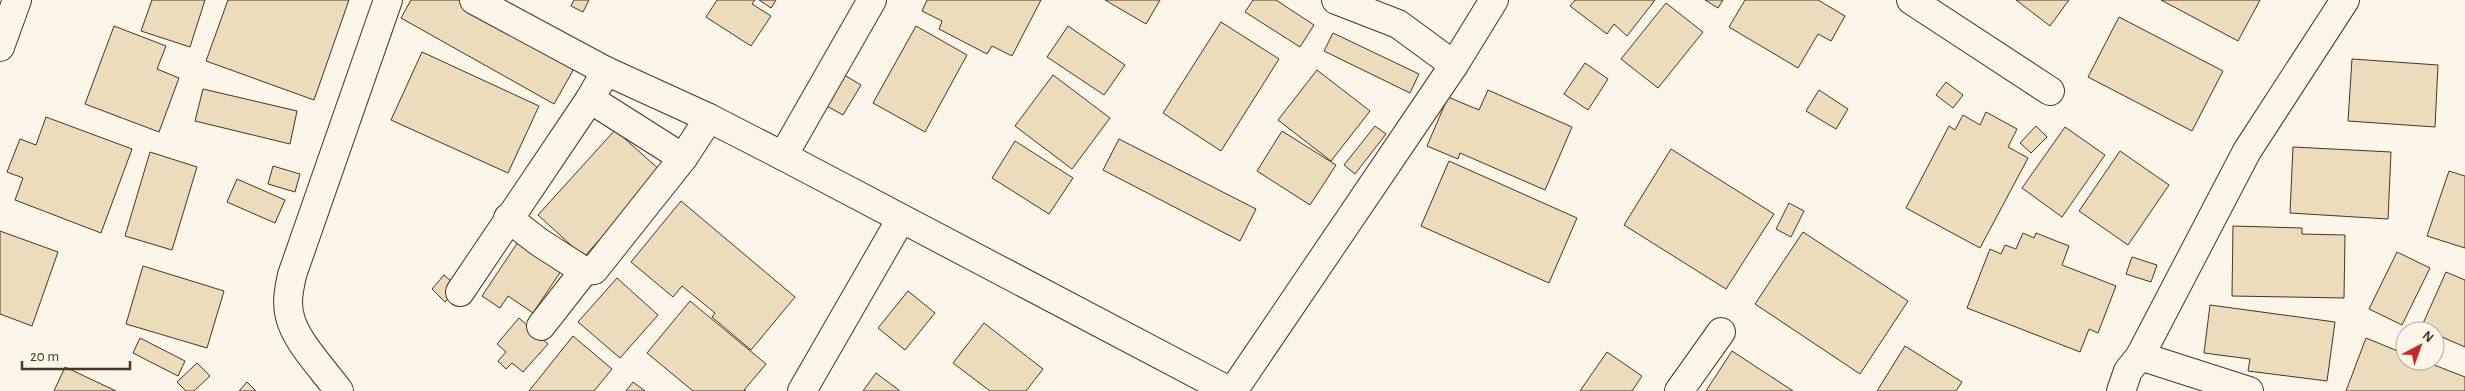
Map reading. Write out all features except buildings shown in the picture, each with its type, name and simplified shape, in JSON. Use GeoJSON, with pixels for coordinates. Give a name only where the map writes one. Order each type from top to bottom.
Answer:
{"type":"FeatureCollection","features":[{"type":"Feature","properties":{"kind":"street"},"geometry":{"type":"LineString","coordinates":[[0,47],[17,0]]}},
{"type":"Feature","properties":{"kind":"street"},"geometry":{"type":"LineString","coordinates":[[339,391],[296,333],[289,317],[288,296],[292,275],[388,0]]}},
{"type":"Feature","properties":{"kind":"street"},"geometry":{"type":"LineString","coordinates":[[474,0],[606,71],[709,118],[783,156],[1229,391]]}},
{"type":"Feature","properties":{"kind":"street"},"geometry":{"type":"LineString","coordinates":[[783,156],[872,0]]}},
{"type":"Feature","properties":{"kind":"street"},"geometry":{"type":"LineString","coordinates":[[1336,0],[1398,24],[1454,65]]}},
{"type":"Feature","properties":{"kind":"street"},"geometry":{"type":"LineString","coordinates":[[1233,391],[1454,65],[1494,0]]}},
{"type":"Feature","properties":{"kind":"street"},"geometry":{"type":"LineString","coordinates":[[1911,0],[2050,91]]}},
{"type":"Feature","properties":{"kind":"street"},"geometry":{"type":"LineString","coordinates":[[2121,391],[2128,371],[2140,356],[2247,151],[2345,0]]}},
{"type":"Feature","properties":{"kind":"street"},"geometry":{"type":"LineString","coordinates":[[460,292],[508,218],[590,99],[606,71]]}},
{"type":"Feature","properties":{"kind":"street"},"geometry":{"type":"LineString","coordinates":[[590,99],[683,158]]}},
{"type":"Feature","properties":{"kind":"street"},"geometry":{"type":"LineString","coordinates":[[508,218],[539,242],[584,270],[594,270],[683,158],[709,118]]}},
{"type":"Feature","properties":{"kind":"street"},"geometry":{"type":"LineString","coordinates":[[802,391],[901,219]]}},
{"type":"Feature","properties":{"kind":"street"},"geometry":{"type":"LineString","coordinates":[[541,326],[584,270]]}},
{"type":"Feature","properties":{"kind":"street"},"geometry":{"type":"LineString","coordinates":[[1679,391],[1722,332]]}},
{"type":"Feature","properties":{"kind":"street"},"geometry":{"type":"LineString","coordinates":[[2140,356],[2249,391]]}}]}
